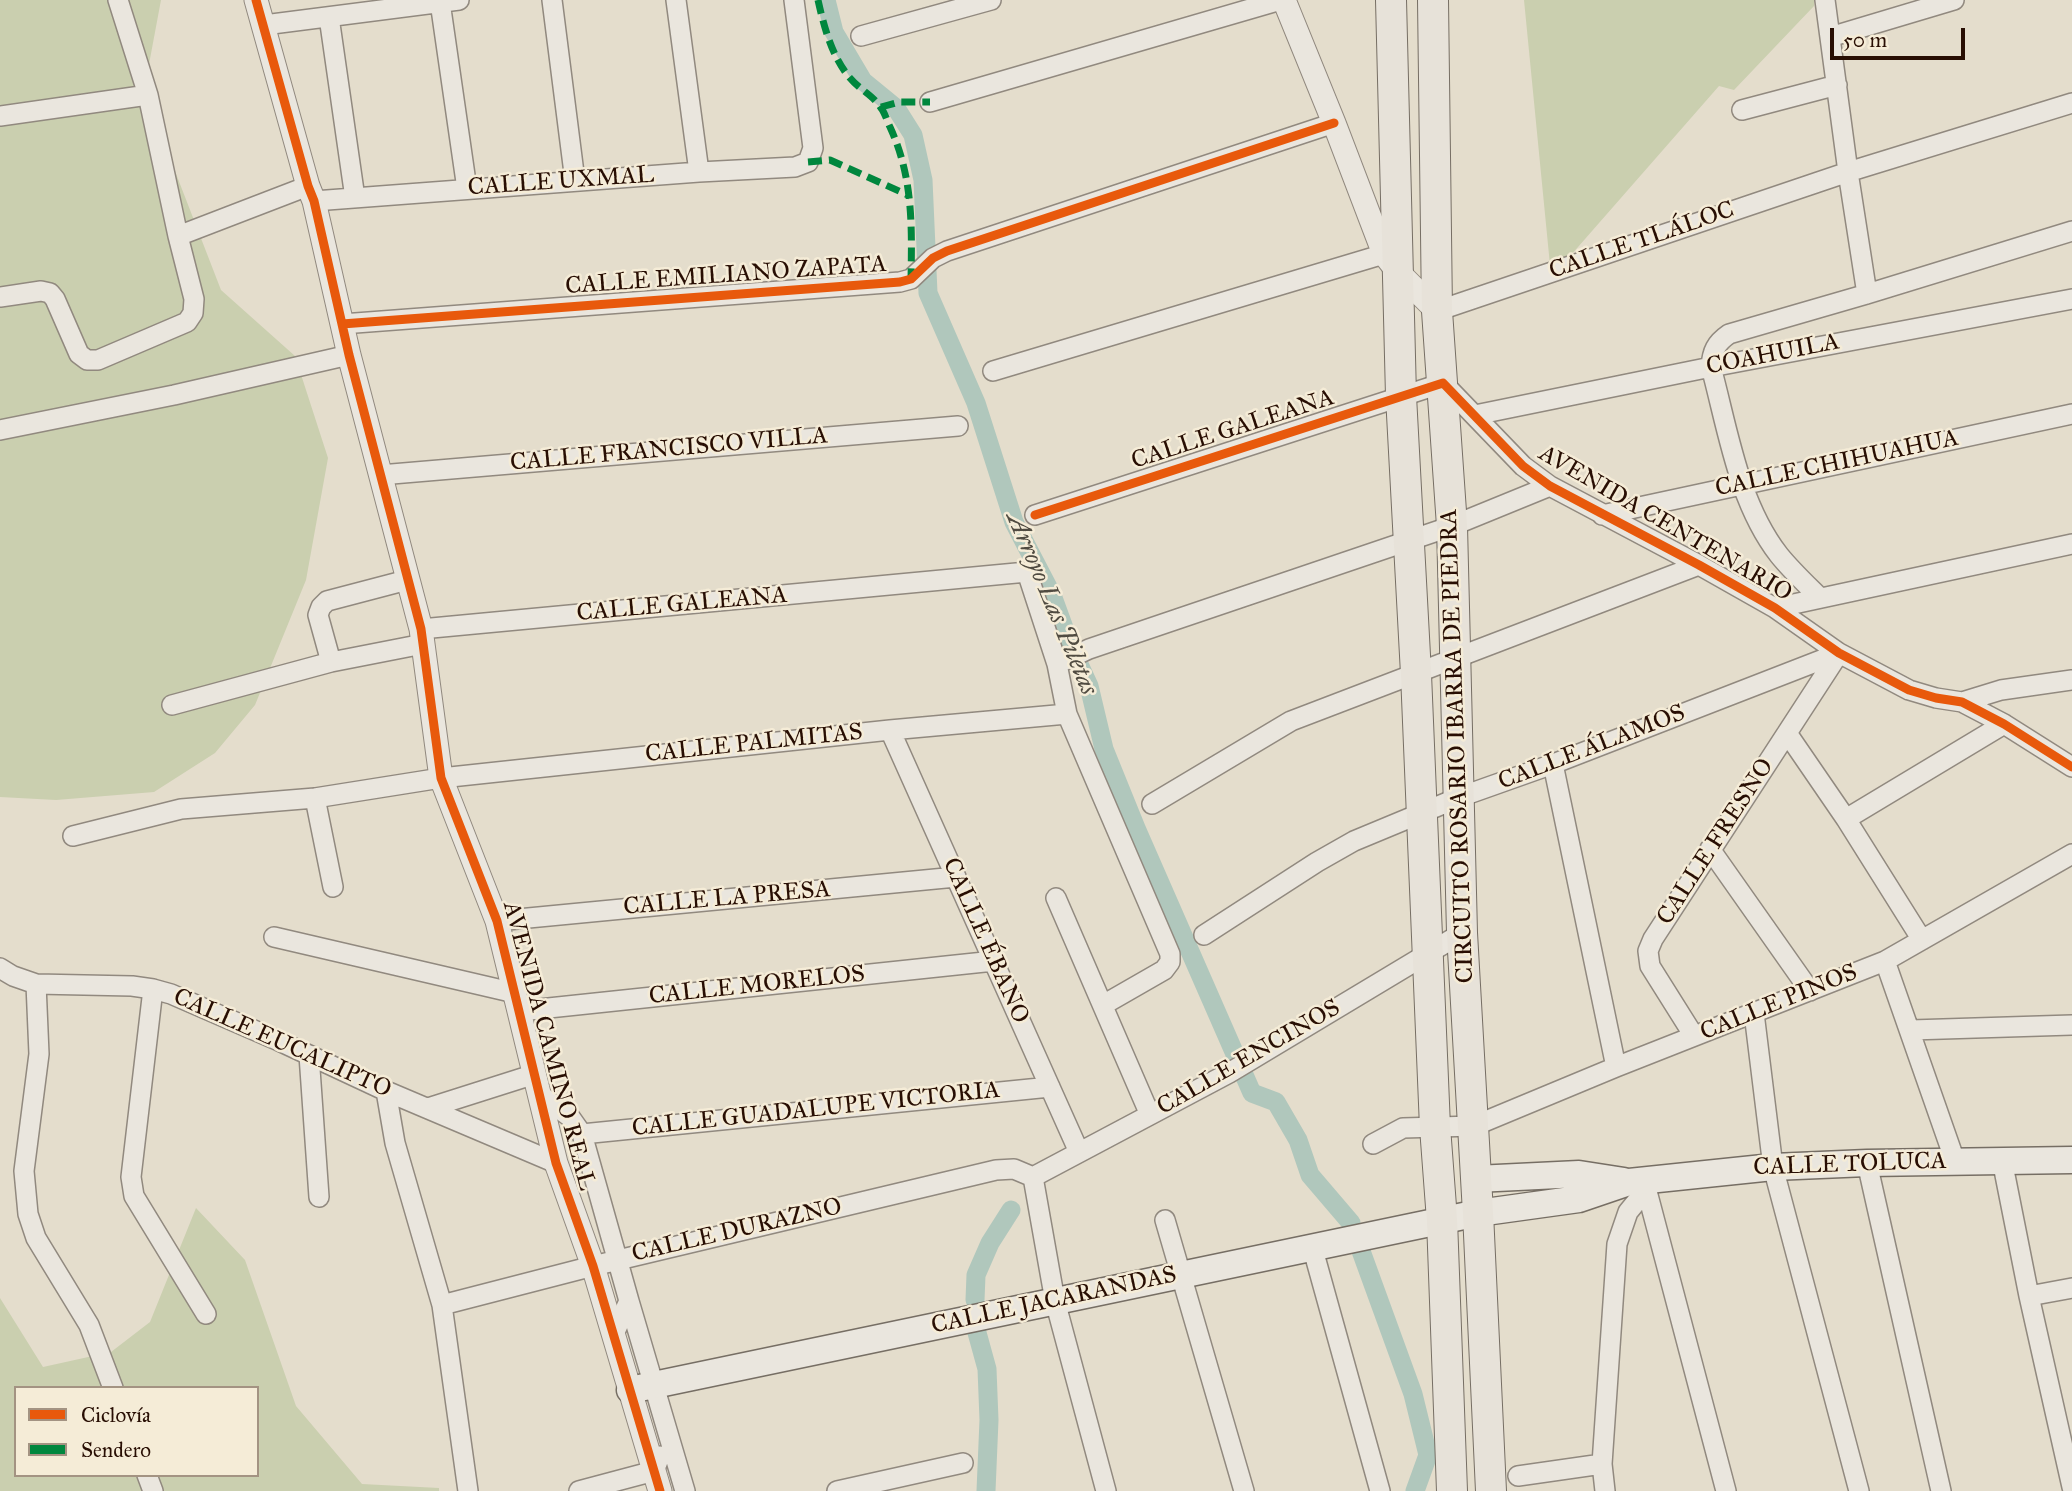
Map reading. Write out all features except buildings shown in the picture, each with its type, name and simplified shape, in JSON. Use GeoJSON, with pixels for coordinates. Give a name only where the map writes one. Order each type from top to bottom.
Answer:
{"type":"FeatureCollection","features":[{"type":"Feature","properties":{"kind":"main road"},"geometry":{"type":"LineString","coordinates":[[1391,0],[1391,263],[1410,540],[1452,1491]]}},
{"type":"Feature","properties":{"kind":"main road","name":"CIRCUITO ROSARIO IBARRA DE PIEDRA"},"geometry":{"type":"LineString","coordinates":[[1433,0],[1437,311],[1452,526],[1462,933],[1491,1491]]}},
{"type":"Feature","properties":{"kind":"main road","name":"CALLE TOLUCA"},"geometry":{"type":"LineString","coordinates":[[1478,1213],[1579,1199],[1640,1184],[1773,1167],[2072,1160]]}},
{"type":"Feature","properties":{"kind":"main road","name":"CALLE TOLUCA"},"geometry":{"type":"LineString","coordinates":[[1476,1178],[1578,1174],[1640,1184]]}},
{"type":"Feature","properties":{"kind":"main road","name":"CALLE JACARANDAS"},"geometry":{"type":"LineString","coordinates":[[641,1387],[1478,1213]]}},
{"type":"Feature","properties":{"kind":"street"},"geometry":{"type":"LineString","coordinates":[[0,297],[41,291],[50,293],[79,354],[87,360],[98,359],[187,322],[193,313],[194,299],[148,95],[118,0]]}},
{"type":"Feature","properties":{"kind":"street","name":"AVENIDA CAMINO REAL"},"geometry":{"type":"LineString","coordinates":[[256,0],[311,193],[349,355],[422,636],[441,778],[497,921],[556,1163],[593,1266],[613,1336],[641,1387],[657,1481]]}},
{"type":"Feature","properties":{"kind":"street"},"geometry":{"type":"LineString","coordinates":[[552,0],[575,181]]}},
{"type":"Feature","properties":{"kind":"street"},"geometry":{"type":"LineString","coordinates":[[676,0],[699,172]]}},
{"type":"Feature","properties":{"kind":"street","name":"CALLE UXMAL"},"geometry":{"type":"LineString","coordinates":[[178,236],[311,193],[355,198],[795,167],[808,162],[813,148],[794,0]]}},
{"type":"Feature","properties":{"kind":"street"},"geometry":{"type":"LineString","coordinates":[[861,36],[941,6],[991,0]]}},
{"type":"Feature","properties":{"kind":"street"},"geometry":{"type":"LineString","coordinates":[[930,102],[1282,0],[1391,263],[1437,311]]}},
{"type":"Feature","properties":{"kind":"street"},"geometry":{"type":"LineString","coordinates":[[1825,0],[1847,172],[1867,294]]}},
{"type":"Feature","properties":{"kind":"street"},"geometry":{"type":"LineString","coordinates":[[1830,37],[1954,0]]}},
{"type":"Feature","properties":{"kind":"street"},"geometry":{"type":"LineString","coordinates":[[264,25],[450,1],[467,189]]}},
{"type":"Feature","properties":{"kind":"street"},"geometry":{"type":"LineString","coordinates":[[329,17],[355,198]]}},
{"type":"Feature","properties":{"kind":"street"},"geometry":{"type":"LineString","coordinates":[[1742,110],[1837,85]]}},
{"type":"Feature","properties":{"kind":"street"},"geometry":{"type":"LineString","coordinates":[[0,116],[148,95]]}},
{"type":"Feature","properties":{"kind":"street","name":"CALLE TLÁLOC"},"geometry":{"type":"LineString","coordinates":[[1437,311],[1847,172],[2072,103]]}},
{"type":"Feature","properties":{"kind":"street","name":"CALLE EMILIANO ZAPATA"},"geometry":{"type":"LineString","coordinates":[[342,324],[900,282],[911,279],[933,258],[947,251],[1334,123]]}},
{"type":"Feature","properties":{"kind":"street"},"geometry":{"type":"LineString","coordinates":[[1820,598],[1778,555],[1757,519],[1742,484],[1711,367],[1712,353],[1718,341],[1729,334],[2072,231]]}},
{"type":"Feature","properties":{"kind":"street"},"geometry":{"type":"LineString","coordinates":[[993,371],[1391,263]]}},
{"type":"Feature","properties":{"kind":"street","name":"COAHUILA"},"geometry":{"type":"LineString","coordinates":[[1475,415],[1711,367],[2072,299]]}},
{"type":"Feature","properties":{"kind":"street"},"geometry":{"type":"LineString","coordinates":[[0,430],[174,395],[349,355]]}},
{"type":"Feature","properties":{"kind":"street","name":"CALLE GALEANA"},"geometry":{"type":"LineString","coordinates":[[1035,515],[1443,383]]}},
{"type":"Feature","properties":{"kind":"street","name":"AVENIDA CENTENARIO"},"geometry":{"type":"LineString","coordinates":[[1443,383],[1523,466],[1550,486],[1775,608],[1839,653],[1909,690],[1962,702],[2004,724],[2072,767]]}},
{"type":"Feature","properties":{"kind":"street","name":"CALLE CHIHUAHUA"},"geometry":{"type":"LineString","coordinates":[[1602,515],[2072,414]]}},
{"type":"Feature","properties":{"kind":"street","name":"CALLE FRANCISCO VILLA"},"geometry":{"type":"LineString","coordinates":[[380,475],[958,426]]}},
{"type":"Feature","properties":{"kind":"street"},"geometry":{"type":"LineString","coordinates":[[1102,1005],[1164,970],[1170,962],[1170,954],[1067,714],[1062,662],[1089,649],[1452,526],[1550,486]]}},
{"type":"Feature","properties":{"kind":"street"},"geometry":{"type":"LineString","coordinates":[[1775,608],[2072,544]]}},
{"type":"Feature","properties":{"kind":"street"},"geometry":{"type":"LineString","coordinates":[[1153,804],[1291,721],[1699,565]]}},
{"type":"Feature","properties":{"kind":"street","name":"CALLE GALEANA"},"geometry":{"type":"LineString","coordinates":[[172,705],[422,636],[1027,572],[1062,662]]}},
{"type":"Feature","properties":{"kind":"street"},"geometry":{"type":"LineString","coordinates":[[331,662],[318,615],[321,607],[327,601],[407,580]]}},
{"type":"Feature","properties":{"kind":"street","name":"CALLE FRESNO"},"geometry":{"type":"LineString","coordinates":[[1694,1036],[1650,966],[1648,951],[1710,849],[1839,653]]}},
{"type":"Feature","properties":{"kind":"street","name":"CALLE ÁLAMOS"},"geometry":{"type":"LineString","coordinates":[[1204,935],[1354,841],[1460,797],[1553,764],[1839,653]]}},
{"type":"Feature","properties":{"kind":"street"},"geometry":{"type":"LineString","coordinates":[[1962,702],[2001,690],[2072,680]]}},
{"type":"Feature","properties":{"kind":"street","name":"CALLE PALMITAS"},"geometry":{"type":"LineString","coordinates":[[73,836],[181,809],[314,799],[441,778],[1067,714]]}},
{"type":"Feature","properties":{"kind":"street"},"geometry":{"type":"LineString","coordinates":[[1846,819],[2004,724]]}},
{"type":"Feature","properties":{"kind":"street","name":"CALLE ÉBANO"},"geometry":{"type":"LineString","coordinates":[[890,730],[1079,1153]]}},
{"type":"Feature","properties":{"kind":"street"},"geometry":{"type":"LineString","coordinates":[[1787,733],[1846,819],[1922,940]]}},
{"type":"Feature","properties":{"kind":"street"},"geometry":{"type":"LineString","coordinates":[[1553,764],[1616,1067]]}},
{"type":"Feature","properties":{"kind":"street"},"geometry":{"type":"LineString","coordinates":[[314,799],[333,887]]}},
{"type":"Feature","properties":{"kind":"street"},"geometry":{"type":"LineString","coordinates":[[1710,849],[1810,990]]}},
{"type":"Feature","properties":{"kind":"street","name":"CALLE PINOS"},"geometry":{"type":"LineString","coordinates":[[1474,1126],[1885,961],[2072,854]]}},
{"type":"Feature","properties":{"kind":"street","name":"CALLE LA PRESA"},"geometry":{"type":"LineString","coordinates":[[497,921],[956,877]]}},
{"type":"Feature","properties":{"kind":"street"},"geometry":{"type":"LineString","coordinates":[[1056,898],[1150,1115]]}},
{"type":"Feature","properties":{"kind":"street","name":"CALLE ENCINOS"},"geometry":{"type":"LineString","coordinates":[[1033,1177],[1229,1073],[1462,933]]}},
{"type":"Feature","properties":{"kind":"street","name":"CALLE MORELOS"},"geometry":{"type":"LineString","coordinates":[[274,937],[518,1002],[994,961]]}},
{"type":"Feature","properties":{"kind":"street"},"geometry":{"type":"LineString","coordinates":[[1885,961],[1955,1161]]}},
{"type":"Feature","properties":{"kind":"street","name":"CALLE EUCALIPTO"},"geometry":{"type":"LineString","coordinates":[[0,968],[36,984],[132,986],[171,994],[386,1091],[556,1163]]}},
{"type":"Feature","properties":{"kind":"street"},"geometry":{"type":"LineString","coordinates":[[36,984],[39,1054],[24,1171],[27,1214],[36,1238],[89,1325],[112,1386]]}},
{"type":"Feature","properties":{"kind":"street"},"geometry":{"type":"LineString","coordinates":[[153,989],[131,1177],[134,1196],[206,1314]]}},
{"type":"Feature","properties":{"kind":"street"},"geometry":{"type":"LineString","coordinates":[[1754,1013],[1773,1167],[1859,1491]]}},
{"type":"Feature","properties":{"kind":"street"},"geometry":{"type":"LineString","coordinates":[[1911,1030],[2072,1025]]}},
{"type":"Feature","properties":{"kind":"street"},"geometry":{"type":"LineString","coordinates":[[309,1055],[319,1197]]}},
{"type":"Feature","properties":{"kind":"street"},"geometry":{"type":"LineString","coordinates":[[428,1108],[537,1084],[570,1117],[582,1134],[629,1301],[641,1387],[669,1438],[685,1491]]}},
{"type":"Feature","properties":{"kind":"street","name":"CALLE GUADALUPE VICTORIA"},"geometry":{"type":"LineString","coordinates":[[582,1134],[1050,1087]]}},
{"type":"Feature","properties":{"kind":"street"},"geometry":{"type":"LineString","coordinates":[[386,1091],[395,1143],[442,1306],[468,1491]]}},
{"type":"Feature","properties":{"kind":"street"},"geometry":{"type":"LineString","coordinates":[[1373,1144],[1403,1128],[1474,1126]]}},
{"type":"Feature","properties":{"kind":"street"},"geometry":{"type":"LineString","coordinates":[[2002,1160],[2072,1487]]}},
{"type":"Feature","properties":{"kind":"street"},"geometry":{"type":"LineString","coordinates":[[1867,1163],[1941,1491]]}},
{"type":"Feature","properties":{"kind":"street","name":"CALLE DURAZNO"},"geometry":{"type":"LineString","coordinates":[[442,1306],[593,1266],[996,1170],[1014,1169],[1033,1177]]}},
{"type":"Feature","properties":{"kind":"street"},"geometry":{"type":"LineString","coordinates":[[1033,1177],[1055,1301],[1106,1491]]}},
{"type":"Feature","properties":{"kind":"street"},"geometry":{"type":"LineString","coordinates":[[1605,1491],[1602,1464],[1617,1244],[1640,1184]]}},
{"type":"Feature","properties":{"kind":"street"},"geometry":{"type":"LineString","coordinates":[[1640,1184],[1726,1491]]}},
{"type":"Feature","properties":{"kind":"street"},"geometry":{"type":"LineString","coordinates":[[1165,1220],[1244,1491]]}},
{"type":"Feature","properties":{"kind":"street"},"geometry":{"type":"LineString","coordinates":[[1312,1246],[1380,1491]]}},
{"type":"Feature","properties":{"kind":"street"},"geometry":{"type":"LineString","coordinates":[[2029,1296],[2072,1288]]}},
{"type":"Feature","properties":{"kind":"street"},"geometry":{"type":"LineString","coordinates":[[613,1336],[629,1301]]}},
{"type":"Feature","properties":{"kind":"street"},"geometry":{"type":"LineString","coordinates":[[579,1491],[657,1481],[669,1438]]}},
{"type":"Feature","properties":{"kind":"street"},"geometry":{"type":"LineString","coordinates":[[1490,1458],[1520,1483],[1602,1464]]}},
{"type":"Feature","properties":{"kind":"street"},"geometry":{"type":"LineString","coordinates":[[837,1491],[963,1463]]}},
{"type":"Feature","properties":{"kind":"green space"},"geometry":{"type":"Polygon","coordinates":[[[0,0],[161,0],[144,91],[221,290],[295,356],[328,458],[306,580],[255,705],[215,753],[154,792],[56,800],[0,797],[0,0]]]}},
{"type":"Feature","properties":{"kind":"green space"},"geometry":{"type":"Polygon","coordinates":[[[1524,0],[1814,0],[1814,6],[1734,90],[1719,86],[1564,263],[1550,265],[1524,0]]]}},
{"type":"Feature","properties":{"kind":"green space"},"geometry":{"type":"Polygon","coordinates":[[[196,1208],[245,1260],[296,1406],[362,1484],[439,1488],[439,1491],[0,1491],[0,1298],[43,1367],[111,1352],[150,1322],[196,1208]]]}},
{"type":"Feature","properties":{"kind":"waterway","name":"Arroyo Las Piletas"},"geometry":{"type":"LineString","coordinates":[[826,0],[834,32],[863,81],[896,108],[913,135],[923,180],[928,293],[976,403],[1014,522],[1052,595],[1089,686],[1104,749],[1136,828],[1252,1093],[1276,1102],[1298,1140],[1310,1175],[1351,1223]]}},
{"type":"Feature","properties":{"kind":"waterway"},"geometry":{"type":"LineString","coordinates":[[975,1300],[976,1275],[990,1243],[1011,1210]]}},
{"type":"Feature","properties":{"kind":"waterway","name":"Arroyo Las Piletas"},"geometry":{"type":"LineString","coordinates":[[1361,1251],[1413,1394],[1428,1455],[1415,1491]]}},
{"type":"Feature","properties":{"kind":"waterway"},"geometry":{"type":"LineString","coordinates":[[976,1329],[987,1369],[989,1420],[986,1491]]}},
{"type":"Feature","properties":{"kind":"marked path"},"geometry":{"type":"LineString","coordinates":[[818,0],[838,61],[854,82],[878,104],[898,146],[909,202],[911,279]]}},
{"type":"Feature","properties":{"kind":"marked path"},"geometry":{"type":"LineString","coordinates":[[881,107],[899,102],[930,102]]}},
{"type":"Feature","properties":{"kind":"marked path"},"geometry":{"type":"LineString","coordinates":[[808,162],[830,160],[910,196]]}},
{"type":"Feature","properties":{"kind":"cycle path"},"geometry":{"type":"LineString","coordinates":[[256,0],[314,201],[349,355],[421,629],[441,778],[497,921],[556,1163],[593,1266],[660,1491]]}},
{"type":"Feature","properties":{"kind":"cycle path"},"geometry":{"type":"LineString","coordinates":[[342,324],[900,282],[911,279],[933,258],[947,251],[1334,123]]}},
{"type":"Feature","properties":{"kind":"cycle path"},"geometry":{"type":"LineString","coordinates":[[1035,515],[1443,383],[1523,466],[1550,486],[1775,608],[1839,653],[1909,690],[1962,702],[2004,724],[2072,767]]}}]}
